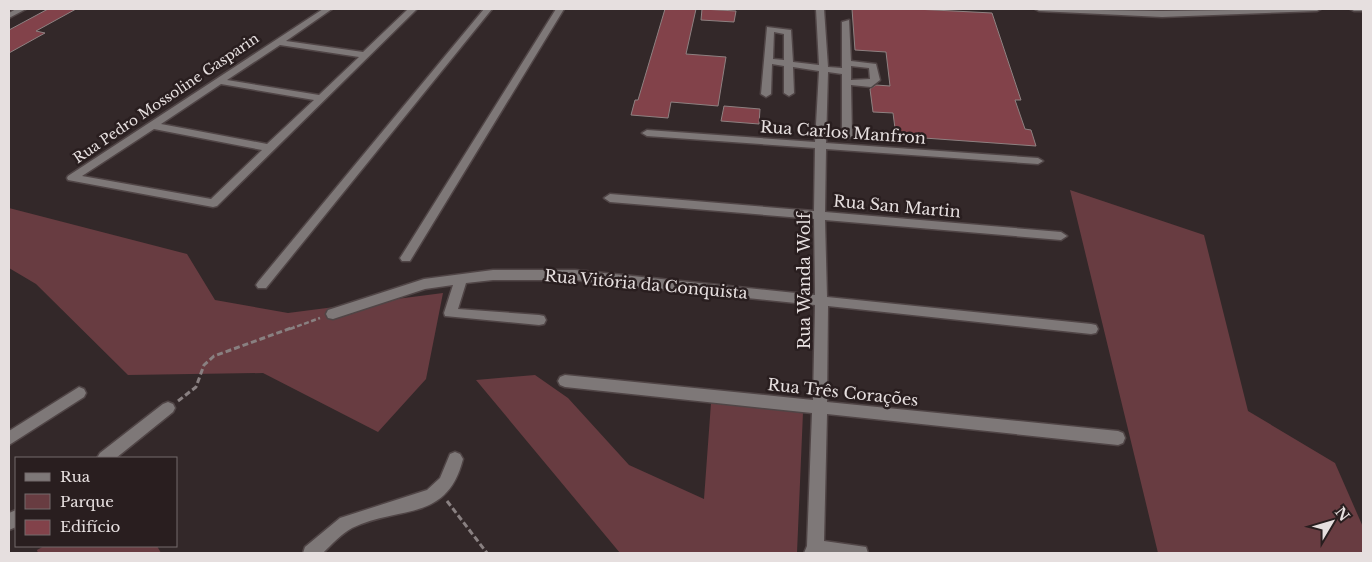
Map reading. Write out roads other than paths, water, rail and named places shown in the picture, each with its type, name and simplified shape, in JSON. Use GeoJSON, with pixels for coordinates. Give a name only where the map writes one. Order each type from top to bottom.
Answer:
{"type":"FeatureCollection","features":[{"type":"Feature","properties":{"kind":"street"},"geometry":{"type":"LineString","coordinates":[[9,16],[22,9]]}},
{"type":"Feature","properties":{"kind":"street","name":"Rua Pedro Mossoline Gasparin"},"geometry":{"type":"LineString","coordinates":[[328,9],[72,178],[213,203],[410,9]]}},
{"type":"Feature","properties":{"kind":"street"},"geometry":{"type":"LineString","coordinates":[[262,285],[488,9]]}},
{"type":"Feature","properties":{"kind":"street"},"geometry":{"type":"LineString","coordinates":[[406,258],[560,9]]}},
{"type":"Feature","properties":{"kind":"street","name":"Rua Wanda Wolf"},"geometry":{"type":"LineString","coordinates":[[814,550],[818,407],[822,348],[820,216],[824,69],[820,9]]}},
{"type":"Feature","properties":{"kind":"street"},"geometry":{"type":"LineString","coordinates":[[1039,9],[1162,14],[1317,9]]}},
{"type":"Feature","properties":{"kind":"street"},"geometry":{"type":"LineString","coordinates":[[1354,9],[1363,9]]}},
{"type":"Feature","properties":{"kind":"street"},"geometry":{"type":"LineString","coordinates":[[846,22],[847,136]]}},
{"type":"Feature","properties":{"kind":"street"},"geometry":{"type":"LineString","coordinates":[[766,94],[770,29],[788,32],[790,93]]}},
{"type":"Feature","properties":{"kind":"street"},"geometry":{"type":"LineString","coordinates":[[278,42],[365,55]]}},
{"type":"Feature","properties":{"kind":"street"},"geometry":{"type":"LineString","coordinates":[[768,61],[824,69],[874,66],[876,80],[871,84],[847,82]]}},
{"type":"Feature","properties":{"kind":"street"},"geometry":{"type":"LineString","coordinates":[[218,81],[320,98]]}},
{"type":"Feature","properties":{"kind":"street"},"geometry":{"type":"LineString","coordinates":[[151,126],[269,148]]}},
{"type":"Feature","properties":{"kind":"street","name":"Rua Carlos Manfron"},"geometry":{"type":"LineString","coordinates":[[646,134],[1038,161]]}},
{"type":"Feature","properties":{"kind":"street","name":"Rua San Martin"},"geometry":{"type":"LineString","coordinates":[[610,198],[1061,236]]}},
{"type":"Feature","properties":{"kind":"street","name":"Rua Vitória da Conquista"},"geometry":{"type":"LineString","coordinates":[[333,314],[424,284],[461,278],[493,275],[575,275],[1091,329]]}},
{"type":"Feature","properties":{"kind":"street"},"geometry":{"type":"LineString","coordinates":[[461,278],[450,314],[539,320]]}},
{"type":"Feature","properties":{"kind":"street","name":"Rua Três Corações"},"geometry":{"type":"LineString","coordinates":[[565,381],[1118,438]]}},
{"type":"Feature","properties":{"kind":"street"},"geometry":{"type":"LineString","coordinates":[[9,439],[80,393]]}},
{"type":"Feature","properties":{"kind":"street"},"geometry":{"type":"LineString","coordinates":[[106,457],[168,408]]}},
{"type":"Feature","properties":{"kind":"street"},"geometry":{"type":"LineString","coordinates":[[310,553],[345,523],[396,506],[425,499],[440,491],[450,477],[455,459]]}},
{"type":"Feature","properties":{"kind":"street"},"geometry":{"type":"LineString","coordinates":[[814,550],[860,553]]}}]}
